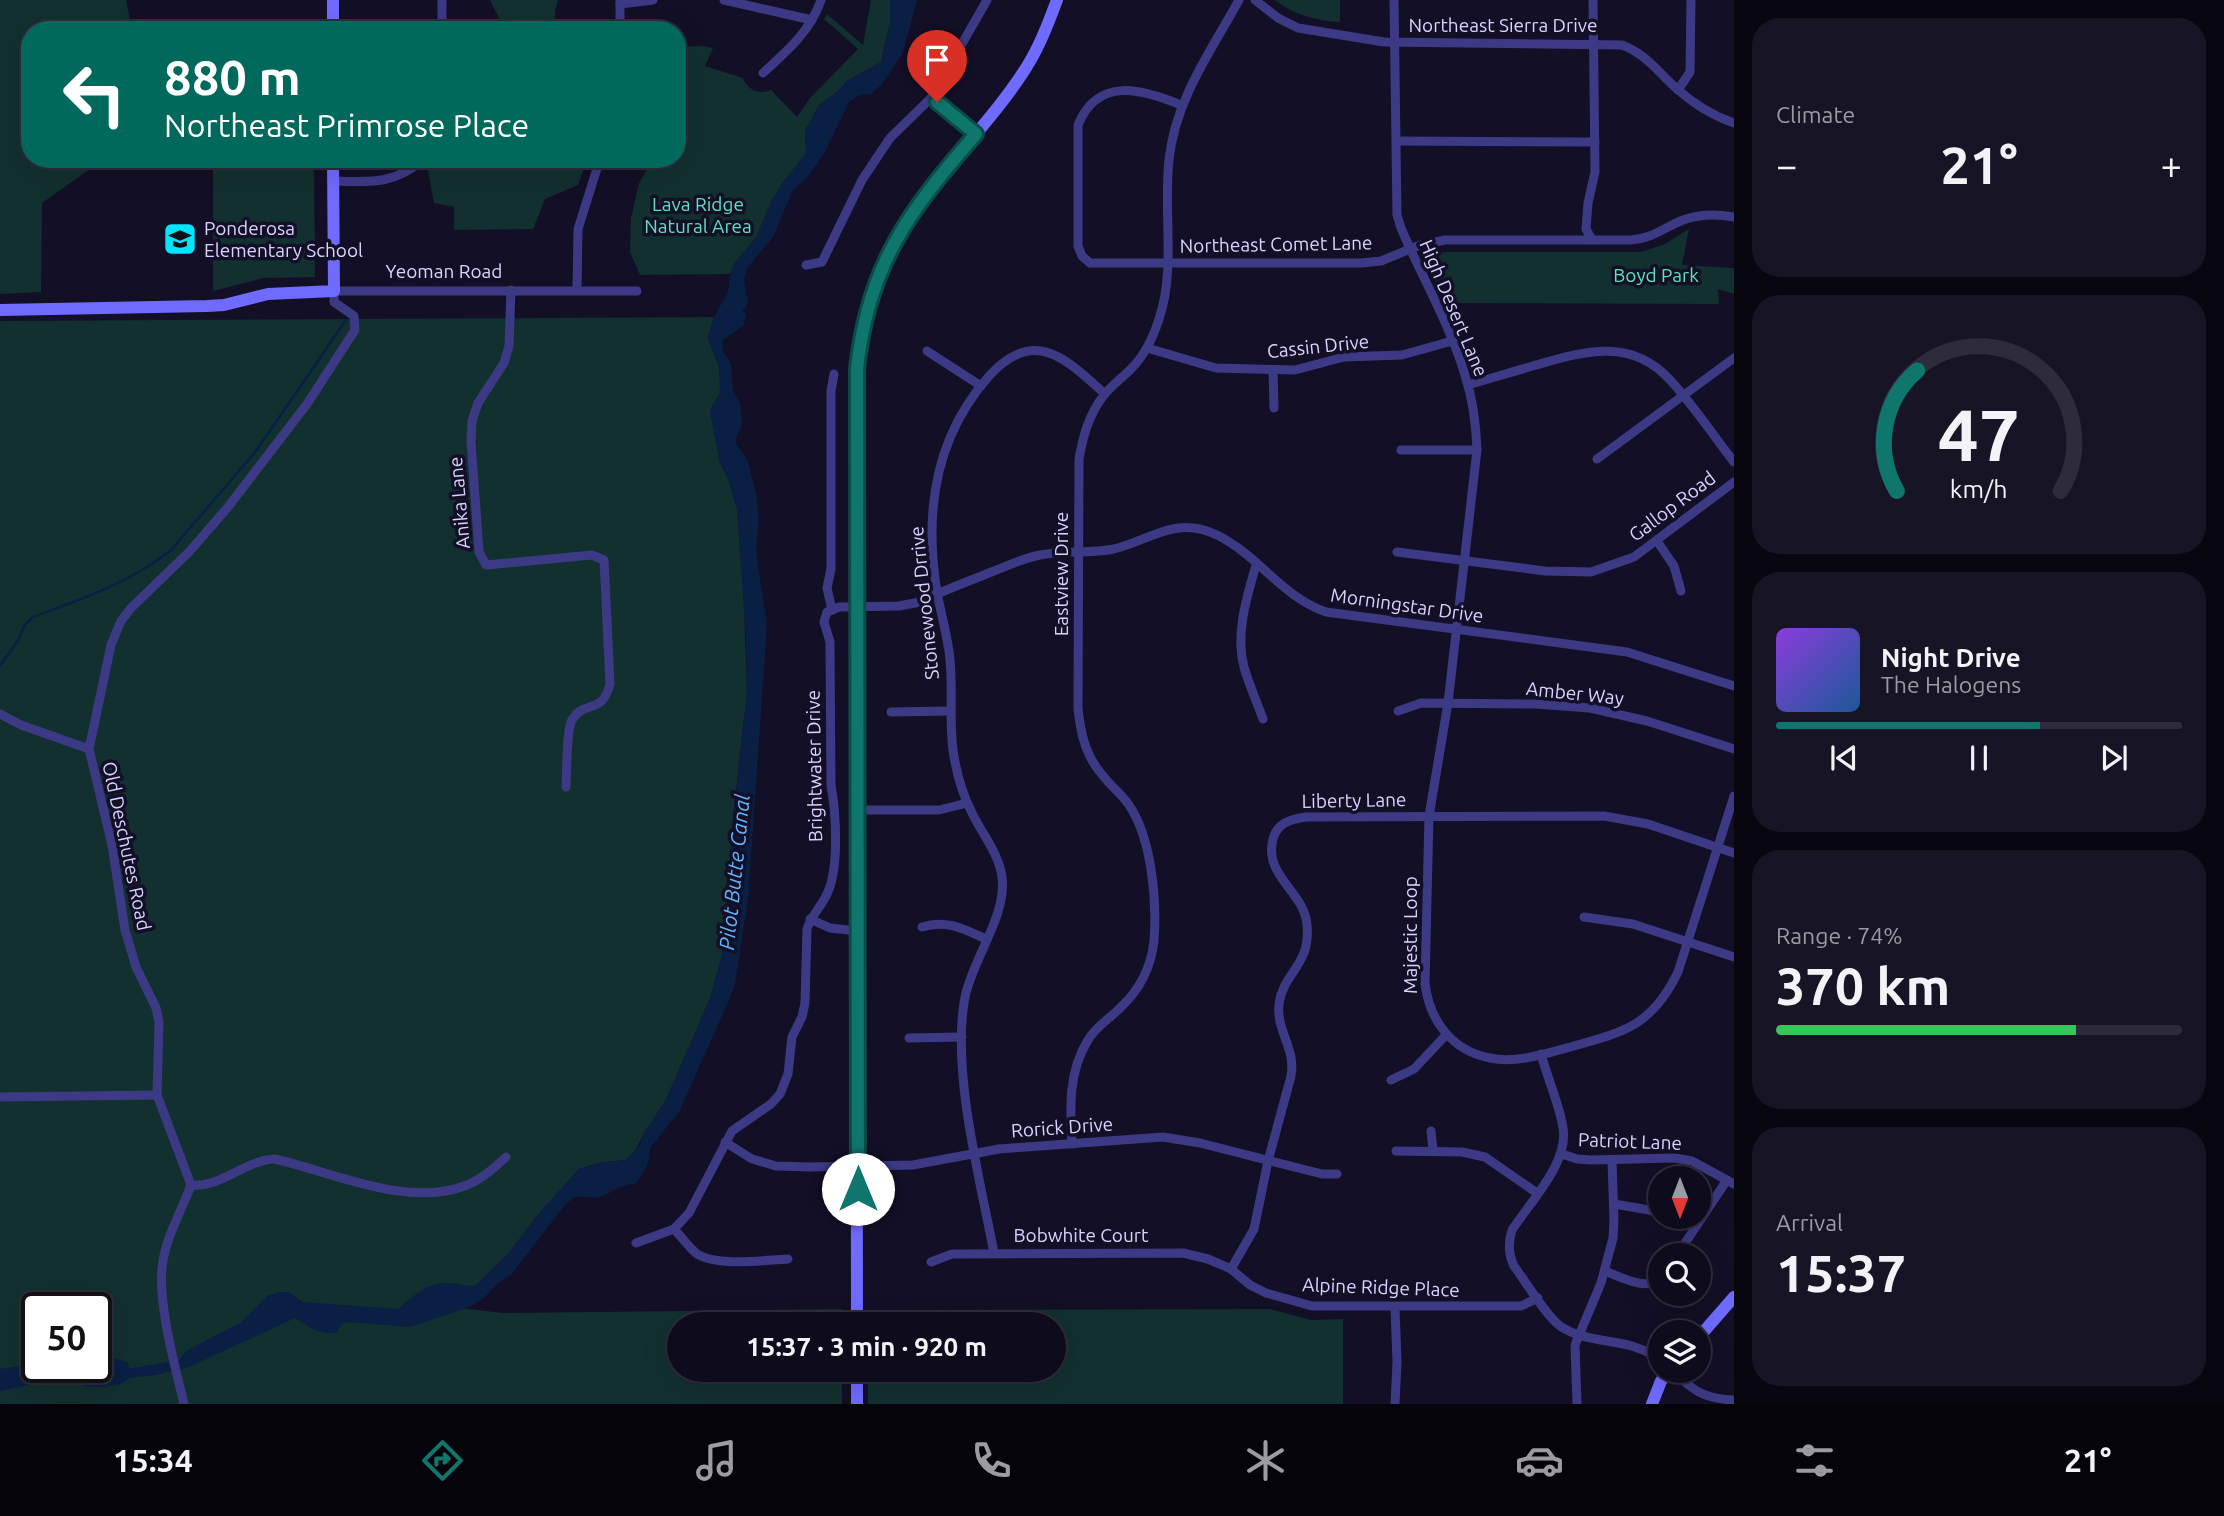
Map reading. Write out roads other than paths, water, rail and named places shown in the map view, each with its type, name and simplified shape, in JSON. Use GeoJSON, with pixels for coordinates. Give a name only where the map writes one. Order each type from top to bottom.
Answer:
{"type":"FeatureCollection","features":[{"type":"Feature","properties":{"kind":"main road"},"geometry":{"type":"LineString","coordinates":[[333,0],[333,21]]}},
{"type":"Feature","properties":{"kind":"main road"},"geometry":{"type":"LineString","coordinates":[[857,1312],[857,369],[865,315],[876,280],[897,236],[1021,76],[1035,54],[1057,0]]}},
{"type":"Feature","properties":{"kind":"main road"},"geometry":{"type":"LineString","coordinates":[[333,168],[334,291]]}},
{"type":"Feature","properties":{"kind":"main road","name":"Yeoman Road"},"geometry":{"type":"LineString","coordinates":[[0,310],[207,306],[224,305],[277,293],[334,291]]}},
{"type":"Feature","properties":{"kind":"main road"},"geometry":{"type":"LineString","coordinates":[[1711,1323],[1734,1297]]}},
{"type":"Feature","properties":{"kind":"main road"},"geometry":{"type":"LineString","coordinates":[[857,1382],[857,1404]]}},
{"type":"Feature","properties":{"kind":"main road"},"geometry":{"type":"LineString","coordinates":[[1652,1404],[1660,1383]]}},
{"type":"Feature","properties":{"kind":"street"},"geometry":{"type":"LineString","coordinates":[[442,0],[442,21]]}},
{"type":"Feature","properties":{"kind":"street"},"geometry":{"type":"LineString","coordinates":[[620,21],[620,2],[653,0]]}},
{"type":"Feature","properties":{"kind":"street"},"geometry":{"type":"LineString","coordinates":[[724,0],[812,20]]}},
{"type":"Feature","properties":{"kind":"street"},"geometry":{"type":"LineString","coordinates":[[763,73],[799,40],[821,0]]}},
{"type":"Feature","properties":{"kind":"street"},"geometry":{"type":"LineString","coordinates":[[806,265],[822,262],[869,170],[890,138],[932,98],[986,0]]}},
{"type":"Feature","properties":{"kind":"street","name":"Eastview Drive"},"geometry":{"type":"LineString","coordinates":[[1072,1144],[1071,1096],[1078,1057],[1089,1038],[1104,1021],[1122,1007],[1138,989],[1146,974],[1152,958],[1155,908],[1153,883],[1140,829],[1129,806],[1092,763],[1084,748],[1080,729],[1079,459],[1083,436],[1093,412],[1105,394],[1141,358],[1160,318],[1167,263],[1169,156],[1181,105],[1239,0]]}},
{"type":"Feature","properties":{"kind":"street","name":"Northeast Sierra Drive"},"geometry":{"type":"LineString","coordinates":[[1255,0],[1287,23],[1308,32],[1353,35],[1394,43],[1622,45],[1649,60],[1678,90],[1712,114],[1734,123]]}},
{"type":"Feature","properties":{"kind":"street","name":"High Desert Lane"},"geometry":{"type":"LineString","coordinates":[[1394,0],[1397,215],[1452,341],[1468,385],[1475,417],[1477,450],[1457,630]]}},
{"type":"Feature","properties":{"kind":"street"},"geometry":{"type":"LineString","coordinates":[[1592,240],[1586,229],[1595,172],[1593,0]]}},
{"type":"Feature","properties":{"kind":"street"},"geometry":{"type":"LineString","coordinates":[[1678,90],[1690,72],[1691,0]]}},
{"type":"Feature","properties":{"kind":"street","name":"Northeast Comet Lane"},"geometry":{"type":"LineString","coordinates":[[1181,105],[1140,90],[1107,93],[1089,105],[1078,125],[1078,246],[1082,256],[1090,263],[1362,263],[1381,261],[1429,242],[1445,240],[1647,238],[1695,216],[1734,217]]}},
{"type":"Feature","properties":{"kind":"street"},"geometry":{"type":"LineString","coordinates":[[932,98],[976,134]]}},
{"type":"Feature","properties":{"kind":"street"},"geometry":{"type":"LineString","coordinates":[[1396,141],[1595,142]]}},
{"type":"Feature","properties":{"kind":"street"},"geometry":{"type":"LineString","coordinates":[[333,181],[389,180],[412,168]]}},
{"type":"Feature","properties":{"kind":"street"},"geometry":{"type":"LineString","coordinates":[[577,290],[578,229],[597,168]]}},
{"type":"Feature","properties":{"kind":"street","name":"Anika Lane"},"geometry":{"type":"LineString","coordinates":[[511,290],[509,346],[504,363],[478,403],[472,421],[479,552],[486,565],[592,555],[604,560],[610,684],[606,698],[600,704],[580,710],[571,721],[566,787]]}},
{"type":"Feature","properties":{"kind":"street","name":"Yeoman Road"},"geometry":{"type":"LineString","coordinates":[[334,291],[637,291]]}},
{"type":"Feature","properties":{"kind":"street","name":"Old Deschutes Road"},"geometry":{"type":"LineString","coordinates":[[191,1185],[157,1096],[159,1022],[156,1008],[136,967],[125,930],[112,845],[89,749],[111,645],[121,621],[189,552],[236,498],[307,404],[355,330],[354,316],[337,306],[334,302],[334,291]]}},
{"type":"Feature","properties":{"kind":"street","name":"Cassin Drive"},"geometry":{"type":"LineString","coordinates":[[1147,348],[1216,368],[1295,370],[1344,357],[1402,355],[1452,341]]}},
{"type":"Feature","properties":{"kind":"street"},"geometry":{"type":"LineString","coordinates":[[1468,385],[1587,351],[1610,350],[1636,356],[1671,380],[1734,462]]}},
{"type":"Feature","properties":{"kind":"street"},"geometry":{"type":"LineString","coordinates":[[927,351],[981,386]]}},
{"type":"Feature","properties":{"kind":"street","name":"Stonewood Drrive"},"geometry":{"type":"LineString","coordinates":[[994,1253],[964,1085],[962,1037],[965,997],[999,910],[1002,877],[998,860],[967,803],[953,751],[951,661],[937,593],[932,519],[934,491],[938,469],[956,425],[981,386],[1004,360],[1021,353],[1039,351],[1058,355],[1074,365],[1105,394]]}},
{"type":"Feature","properties":{"kind":"street"},"geometry":{"type":"LineString","coordinates":[[1597,459],[1734,358]]}},
{"type":"Feature","properties":{"kind":"street"},"geometry":{"type":"LineString","coordinates":[[1273,370],[1274,408]]}},
{"type":"Feature","properties":{"kind":"street","name":"Brightwater Drive"},"geometry":{"type":"LineString","coordinates":[[674,1228],[688,1213],[733,1131],[771,1104],[785,1084],[792,1037],[802,1017],[805,1003],[805,939],[810,919],[826,896],[834,869],[830,642],[824,622],[827,612],[832,610],[827,588],[831,569],[831,391],[834,374]]}},
{"type":"Feature","properties":{"kind":"street"},"geometry":{"type":"LineString","coordinates":[[1401,450],[1477,450]]}},
{"type":"Feature","properties":{"kind":"street","name":"Gallop Road"},"geometry":{"type":"LineString","coordinates":[[1397,552],[1545,571],[1591,572],[1634,557],[1734,482]]}},
{"type":"Feature","properties":{"kind":"street","name":"Morningstar Drive"},"geometry":{"type":"LineString","coordinates":[[857,608],[920,602],[1038,555],[1117,548],[1154,533],[1186,528],[1217,535],[1293,596],[1308,606],[1326,612],[1627,652],[1734,686]]}},
{"type":"Feature","properties":{"kind":"street"},"geometry":{"type":"LineString","coordinates":[[1657,541],[1674,566],[1681,591]]}},
{"type":"Feature","properties":{"kind":"street"},"geometry":{"type":"LineString","coordinates":[[1256,565],[1242,622],[1241,646],[1243,666],[1263,719]]}},
{"type":"Feature","properties":{"kind":"street"},"geometry":{"type":"LineString","coordinates":[[832,610],[839,607],[857,608]]}},
{"type":"Feature","properties":{"kind":"street","name":"Majestic Loop"},"geometry":{"type":"LineString","coordinates":[[1457,630],[1429,816],[1425,984],[1427,1002],[1435,1019],[1458,1045],[1491,1059],[1541,1054],[1581,1044],[1637,1023],[1654,1009],[1667,993],[1678,972],[1734,796]]}},
{"type":"Feature","properties":{"kind":"street","name":"Amber Way"},"geometry":{"type":"LineString","coordinates":[[1398,711],[1421,703],[1535,704],[1590,708],[1647,721],[1734,749]]}},
{"type":"Feature","properties":{"kind":"street"},"geometry":{"type":"LineString","coordinates":[[891,712],[951,711]]}},
{"type":"Feature","properties":{"kind":"street"},"geometry":{"type":"LineString","coordinates":[[0,714],[21,725],[89,749]]}},
{"type":"Feature","properties":{"kind":"street"},"geometry":{"type":"LineString","coordinates":[[857,810],[939,810],[967,803]]}},
{"type":"Feature","properties":{"kind":"street","name":"Liberty Lane"},"geometry":{"type":"LineString","coordinates":[[1231,1269],[1254,1229],[1268,1161],[1294,1062],[1280,1025],[1279,1001],[1300,964],[1308,938],[1303,909],[1281,879],[1272,860],[1273,836],[1280,826],[1306,817],[1604,816],[1648,824],[1734,853]]}},
{"type":"Feature","properties":{"kind":"street"},"geometry":{"type":"LineString","coordinates":[[1584,917],[1633,924],[1734,957]]}},
{"type":"Feature","properties":{"kind":"street"},"geometry":{"type":"LineString","coordinates":[[810,919],[830,928],[857,931]]}},
{"type":"Feature","properties":{"kind":"street"},"geometry":{"type":"LineString","coordinates":[[922,927],[942,922],[986,939]]}},
{"type":"Feature","properties":{"kind":"street"},"geometry":{"type":"LineString","coordinates":[[1391,1080],[1414,1069],[1447,1035]]}},
{"type":"Feature","properties":{"kind":"street"},"geometry":{"type":"LineString","coordinates":[[909,1038],[962,1037]]}},
{"type":"Feature","properties":{"kind":"street"},"geometry":{"type":"LineString","coordinates":[[1541,1054],[1563,1128],[1562,1154],[1512,1230],[1509,1249],[1514,1266],[1558,1324],[1578,1334],[1636,1346],[1648,1351]]}},
{"type":"Feature","properties":{"kind":"street"},"geometry":{"type":"LineString","coordinates":[[0,1097],[157,1096]]}},
{"type":"Feature","properties":{"kind":"street"},"geometry":{"type":"LineString","coordinates":[[1431,1131],[1433,1150]]}},
{"type":"Feature","properties":{"kind":"street","name":"Rorick Drive"},"geometry":{"type":"LineString","coordinates":[[725,1142],[752,1159],[776,1166],[858,1166],[913,1165],[975,1152],[1178,1138],[1322,1174],[1337,1174]]}},
{"type":"Feature","properties":{"kind":"street"},"geometry":{"type":"LineString","coordinates":[[1396,1151],[1433,1150],[1485,1157],[1537,1193]]}},
{"type":"Feature","properties":{"kind":"street","name":"Patriot Lane"},"geometry":{"type":"LineString","coordinates":[[1562,1154],[1577,1159],[1612,1161],[1675,1158],[1692,1161],[1731,1182]]}},
{"type":"Feature","properties":{"kind":"street"},"geometry":{"type":"LineString","coordinates":[[184,1404],[162,1292],[161,1271],[167,1245],[191,1185],[210,1184],[259,1161],[275,1159],[380,1187],[441,1193],[467,1185],[491,1171],[506,1157]]}},
{"type":"Feature","properties":{"kind":"street"},"geometry":{"type":"LineString","coordinates":[[1577,1404],[1574,1355],[1578,1334],[1605,1271],[1613,1238],[1612,1161]]}},
{"type":"Feature","properties":{"kind":"street"},"geometry":{"type":"LineString","coordinates":[[1712,1205],[1731,1182]]}},
{"type":"Feature","properties":{"kind":"street"},"geometry":{"type":"LineString","coordinates":[[1614,1204],[1648,1210]]}},
{"type":"Feature","properties":{"kind":"street"},"geometry":{"type":"LineString","coordinates":[[636,1243],[674,1228],[697,1253],[711,1259],[788,1259]]}},
{"type":"Feature","properties":{"kind":"street","name":"Bobwhite Court"},"geometry":{"type":"LineString","coordinates":[[931,1262],[952,1254],[1184,1253],[1231,1269]]}},
{"type":"Feature","properties":{"kind":"street","name":"Alpine Ridge Place"},"geometry":{"type":"LineString","coordinates":[[1231,1269],[1250,1285],[1289,1301],[1312,1306],[1521,1306],[1538,1298]]}},
{"type":"Feature","properties":{"kind":"street"},"geometry":{"type":"LineString","coordinates":[[1605,1271],[1648,1285]]}},
{"type":"Feature","properties":{"kind":"street"},"geometry":{"type":"LineString","coordinates":[[1395,1307],[1395,1404]]}},
{"type":"Feature","properties":{"kind":"street"},"geometry":{"type":"LineString","coordinates":[[1686,1383],[1709,1397],[1734,1400]]}},
{"type":"Feature","properties":{"kind":"water","name":"Pilot Butte Canal"},"geometry":{"type":"Polygon","coordinates":[[[890,0],[917,0],[903,52],[882,84],[871,94],[860,95],[849,102],[824,154],[806,179],[793,190],[773,237],[747,268],[744,280],[748,304],[742,311],[746,314],[744,325],[722,341],[723,351],[731,364],[733,391],[740,403],[742,425],[736,444],[747,459],[756,493],[759,520],[756,548],[767,624],[748,899],[735,984],[730,998],[679,1112],[650,1148],[644,1171],[635,1184],[622,1186],[603,1196],[574,1197],[564,1206],[511,1275],[469,1307],[410,1327],[348,1322],[342,1324],[336,1333],[319,1332],[295,1318],[189,1367],[129,1378],[119,1385],[97,1387],[80,1383],[112,1383],[112,1358],[128,1363],[129,1368],[179,1360],[186,1351],[240,1323],[267,1296],[279,1292],[289,1292],[303,1302],[398,1309],[435,1284],[475,1286],[509,1253],[536,1217],[579,1169],[598,1163],[626,1160],[639,1146],[646,1130],[665,1102],[709,1001],[724,947],[732,826],[747,692],[737,509],[728,478],[720,463],[710,411],[720,393],[719,368],[708,338],[714,317],[728,292],[730,274],[735,263],[757,236],[771,202],[806,153],[805,131],[819,105],[847,81],[881,62],[890,23],[890,0]]]}},
{"type":"Feature","properties":{"kind":"water"},"geometry":{"type":"Polygon","coordinates":[[[21,1366],[21,1383],[39,1383],[0,1391],[0,1369],[21,1366]]]}},
{"type":"Feature","properties":{"kind":"waterway"},"geometry":{"type":"LineString","coordinates":[[0,666],[19,639],[24,626],[33,617],[122,581],[171,550],[256,451],[346,320]]}},
{"type":"Feature","properties":{"kind":"place","name":"Ponderosa Elementary School"},"geometry":{"type":"Point","coordinates":[180,239]}},
{"type":"Feature","properties":{"kind":"park label","name":"Lava Ridge Natural Area"},"geometry":{"type":"Point","coordinates":[698,215]}},
{"type":"Feature","properties":{"kind":"park label","name":"Boyd Park"},"geometry":{"type":"Point","coordinates":[1656,275]}}]}
